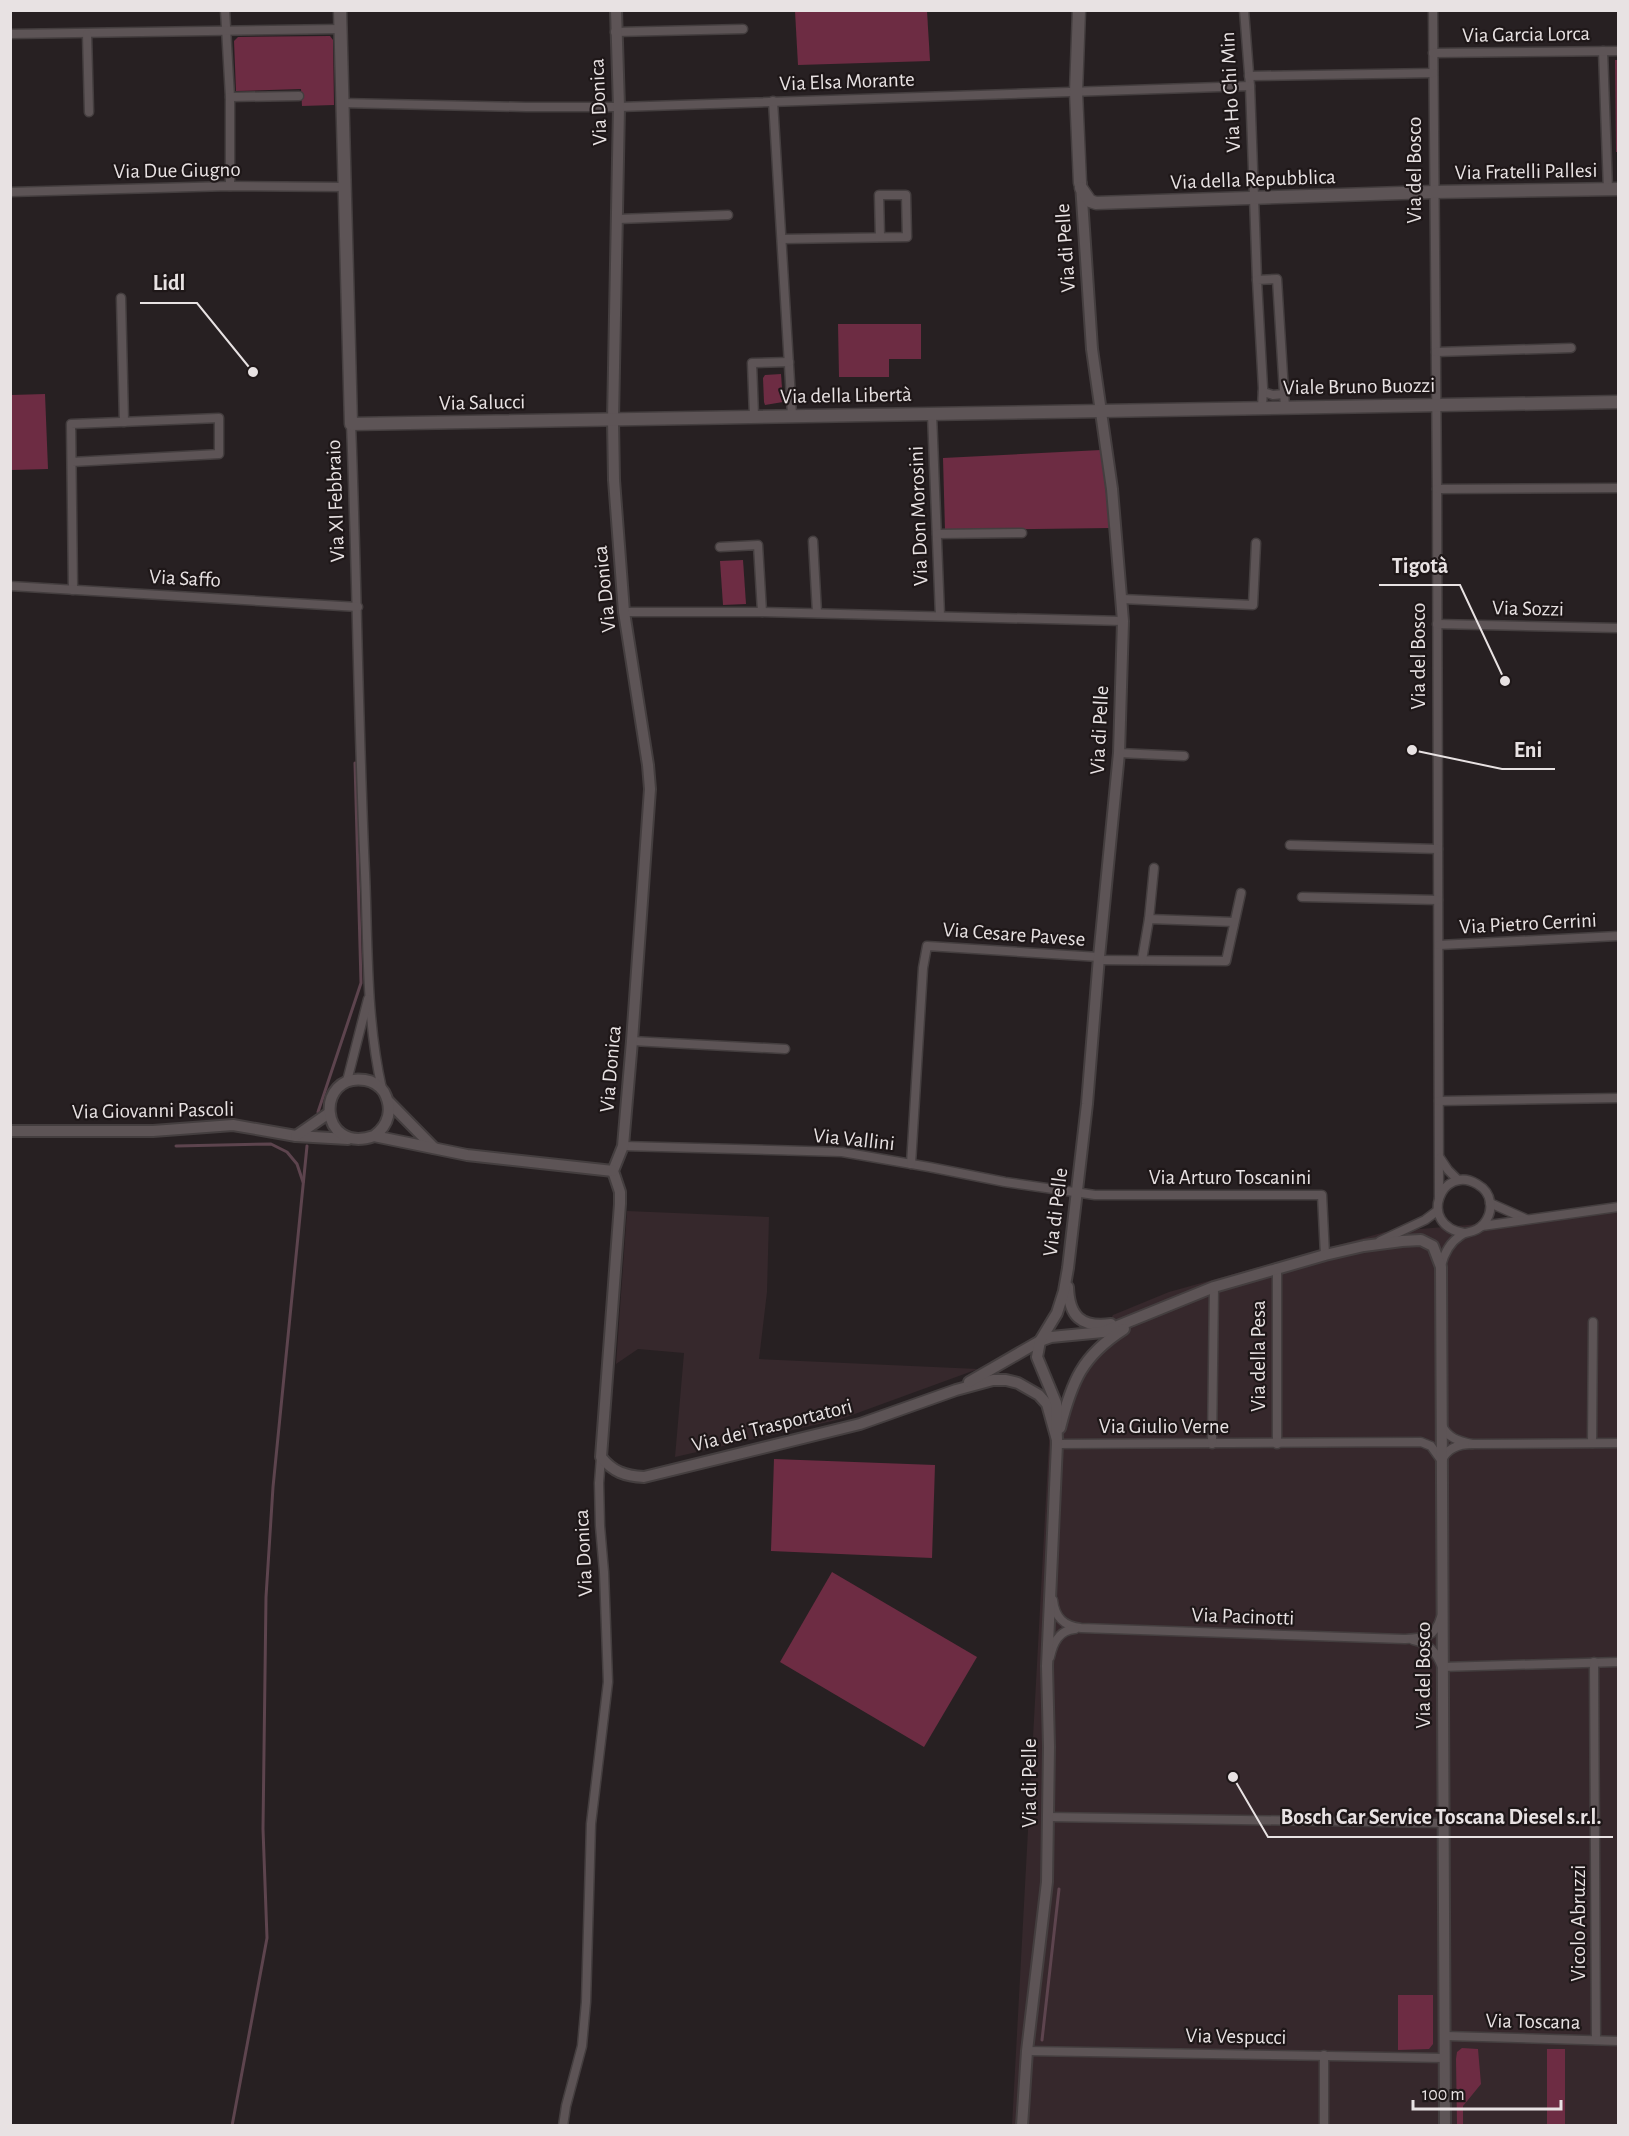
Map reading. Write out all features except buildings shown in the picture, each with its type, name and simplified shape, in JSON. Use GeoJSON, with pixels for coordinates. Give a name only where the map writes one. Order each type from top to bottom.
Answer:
{"type":"FeatureCollection","features":[{"type":"Feature","properties":{"kind":"main road","name":"Via XI Febbraio"},"geometry":{"type":"LineString","coordinates":[[340,10],[351,424]]}},
{"type":"Feature","properties":{"kind":"main road","name":"Via di Pelle"},"geometry":{"type":"LineString","coordinates":[[1078,10],[1076,92],[1081,185]]}},
{"type":"Feature","properties":{"kind":"main road","name":"Via della Repubblica"},"geometry":{"type":"LineString","coordinates":[[1081,185],[1090,201],[1096,203],[1433,192]]}},
{"type":"Feature","properties":{"kind":"main road","name":"Via Fratelli Pallesi"},"geometry":{"type":"LineString","coordinates":[[1433,192],[1613,189]]}},
{"type":"Feature","properties":{"kind":"main road","name":"Viale Bruno Buozzi"},"geometry":{"type":"LineString","coordinates":[[1100,410],[1618,402]]}},
{"type":"Feature","properties":{"kind":"main road","name":"Via della Libertà"},"geometry":{"type":"LineString","coordinates":[[613,420],[1100,410]]}},
{"type":"Feature","properties":{"kind":"main road","name":"Via Salucci"},"geometry":{"type":"LineString","coordinates":[[351,424],[613,420]]}},
{"type":"Feature","properties":{"kind":"street"},"geometry":{"type":"LineString","coordinates":[[225,10],[230,97],[230,186]]}},
{"type":"Feature","properties":{"kind":"street","name":"Via Donica"},"geometry":{"type":"LineString","coordinates":[[563,2126],[582,2046],[586,2002],[591,1824],[608,1682],[599,1483],[620,1204],[620,1192],[613,1171],[623,1146],[633,1041],[650,789],[624,612],[614,480],[613,420],[619,107],[616,10]]}},
{"type":"Feature","properties":{"kind":"street","name":"Via Ho Chi Min"},"geometry":{"type":"LineString","coordinates":[[1244,10],[1250,86],[1262,408]]}},
{"type":"Feature","properties":{"kind":"street","name":"Via del Bosco"},"geometry":{"type":"LineString","coordinates":[[1433,10],[1433,192],[1437,404],[1439,1101],[1437,1210]]}},
{"type":"Feature","properties":{"kind":"street"},"geometry":{"type":"LineString","coordinates":[[10,34],[340,29]]}},
{"type":"Feature","properties":{"kind":"street"},"geometry":{"type":"LineString","coordinates":[[615,32],[743,29]]}},
{"type":"Feature","properties":{"kind":"street"},"geometry":{"type":"LineString","coordinates":[[87,34],[89,112]]}},
{"type":"Feature","properties":{"kind":"street"},"geometry":{"type":"LineString","coordinates":[[1603,51],[1613,189]]}},
{"type":"Feature","properties":{"kind":"street","name":"Via Garcia Lorca"},"geometry":{"type":"LineString","coordinates":[[1433,53],[1618,51]]}},
{"type":"Feature","properties":{"kind":"street"},"geometry":{"type":"LineString","coordinates":[[1249,76],[1433,73]]}},
{"type":"Feature","properties":{"kind":"street","name":"Via Elsa Morante"},"geometry":{"type":"LineString","coordinates":[[342,103],[619,107],[1250,86]]}},
{"type":"Feature","properties":{"kind":"street"},"geometry":{"type":"LineString","coordinates":[[230,97],[299,96]]}},
{"type":"Feature","properties":{"kind":"street"},"geometry":{"type":"LineString","coordinates":[[773,101],[792,415]]}},
{"type":"Feature","properties":{"kind":"street","name":"Via di Pelle"},"geometry":{"type":"LineString","coordinates":[[1022,2126],[1027,2050],[1047,1882],[1047,1666],[1057,1442],[1056,1403],[1038,1362],[1040,1341],[1057,1313],[1068,1268],[1088,1104],[1119,753],[1122,599],[1112,489],[1092,349],[1081,185]]}},
{"type":"Feature","properties":{"kind":"street","name":"Via Due Giugno"},"geometry":{"type":"LineString","coordinates":[[10,192],[230,186],[344,187]]}},
{"type":"Feature","properties":{"kind":"street"},"geometry":{"type":"LineString","coordinates":[[782,239],[907,237],[906,195],[879,195],[880,237]]}},
{"type":"Feature","properties":{"kind":"street"},"geometry":{"type":"LineString","coordinates":[[618,219],[729,215]]}},
{"type":"Feature","properties":{"kind":"street"},"geometry":{"type":"LineString","coordinates":[[1257,280],[1277,279],[1285,408]]}},
{"type":"Feature","properties":{"kind":"street"},"geometry":{"type":"LineString","coordinates":[[121,298],[124,422]]}},
{"type":"Feature","properties":{"kind":"street"},"geometry":{"type":"LineString","coordinates":[[1436,352],[1572,348]]}},
{"type":"Feature","properties":{"kind":"street"},"geometry":{"type":"LineString","coordinates":[[754,416],[752,363],[789,362]]}},
{"type":"Feature","properties":{"kind":"street"},"geometry":{"type":"LineString","coordinates":[[1263,392],[1273,395],[1284,393]]}},
{"type":"Feature","properties":{"kind":"street"},"geometry":{"type":"LineString","coordinates":[[1080,411],[1088,408],[1098,395]]}},
{"type":"Feature","properties":{"kind":"street","name":"Via Don Morosini"},"geometry":{"type":"LineString","coordinates":[[932,414],[940,616]]}},
{"type":"Feature","properties":{"kind":"street"},"geometry":{"type":"LineString","coordinates":[[72,462],[219,454],[219,418],[71,424],[73,590]]}},
{"type":"Feature","properties":{"kind":"street","name":"Via XI Febbraio"},"geometry":{"type":"LineString","coordinates":[[351,424],[370,989],[375,1057],[382,1090]]}},
{"type":"Feature","properties":{"kind":"street"},"geometry":{"type":"LineString","coordinates":[[1437,489],[1618,488]]}},
{"type":"Feature","properties":{"kind":"street"},"geometry":{"type":"LineString","coordinates":[[937,534],[1022,533]]}},
{"type":"Feature","properties":{"kind":"street"},"geometry":{"type":"LineString","coordinates":[[813,541],[817,614]]}},
{"type":"Feature","properties":{"kind":"street"},"geometry":{"type":"LineString","coordinates":[[1122,599],[1253,605],[1256,543]]}},
{"type":"Feature","properties":{"kind":"street"},"geometry":{"type":"LineString","coordinates":[[720,547],[758,545],[762,612]]}},
{"type":"Feature","properties":{"kind":"street","name":"Via Saffo"},"geometry":{"type":"LineString","coordinates":[[10,586],[358,607]]}},
{"type":"Feature","properties":{"kind":"street"},"geometry":{"type":"LineString","coordinates":[[624,612],[762,612],[1123,621]]}},
{"type":"Feature","properties":{"kind":"street","name":"Via Sozzi"},"geometry":{"type":"LineString","coordinates":[[1437,624],[1618,628]]}},
{"type":"Feature","properties":{"kind":"street"},"geometry":{"type":"LineString","coordinates":[[1119,753],[1184,756]]}},
{"type":"Feature","properties":{"kind":"street"},"geometry":{"type":"LineString","coordinates":[[1290,845],[1438,849]]}},
{"type":"Feature","properties":{"kind":"street"},"geometry":{"type":"LineString","coordinates":[[1142,960],[1154,868]]}},
{"type":"Feature","properties":{"kind":"street"},"geometry":{"type":"LineString","coordinates":[[1149,919],[1234,921],[1242,893]]}},
{"type":"Feature","properties":{"kind":"street"},"geometry":{"type":"LineString","coordinates":[[1302,897],[1438,900]]}},
{"type":"Feature","properties":{"kind":"street","name":"Via Cesare Pavese"},"geometry":{"type":"LineString","coordinates":[[911,1164],[923,968],[927,946],[1099,959],[1226,961],[1234,921]]}},
{"type":"Feature","properties":{"kind":"street","name":"Via Pietro Cerrini"},"geometry":{"type":"LineString","coordinates":[[1438,945],[1618,936]]}},
{"type":"Feature","properties":{"kind":"street","name":"Via XI Febbraio"},"geometry":{"type":"LineString","coordinates":[[347,1082],[370,989]]}},
{"type":"Feature","properties":{"kind":"street"},"geometry":{"type":"LineString","coordinates":[[633,1041],[785,1049]]}},
{"type":"Feature","properties":{"kind":"street"},"geometry":{"type":"LineString","coordinates":[[353,1140],[337,1131],[331,1122],[329,1113],[332,1096],[338,1088],[357,1079],[369,1081],[382,1090],[389,1102],[434,1148]]}},
{"type":"Feature","properties":{"kind":"street"},"geometry":{"type":"LineString","coordinates":[[1439,1101],[1618,1098]]}},
{"type":"Feature","properties":{"kind":"street"},"geometry":{"type":"LineString","coordinates":[[374,1136],[386,1124],[390,1113],[389,1102]]}},
{"type":"Feature","properties":{"kind":"street"},"geometry":{"type":"LineString","coordinates":[[296,1136],[329,1113]]}},
{"type":"Feature","properties":{"kind":"street","name":"Via Giovanni Pascoli"},"geometry":{"type":"LineString","coordinates":[[10,1131],[153,1131],[233,1125],[296,1136],[364,1140],[374,1136],[467,1155],[613,1171]]}},
{"type":"Feature","properties":{"kind":"street","name":"Via Vallini"},"geometry":{"type":"LineString","coordinates":[[623,1146],[842,1152],[1077,1193]]}},
{"type":"Feature","properties":{"kind":"street"},"geometry":{"type":"LineString","coordinates":[[1439,1158],[1458,1180]]}},
{"type":"Feature","properties":{"kind":"street"},"geometry":{"type":"LineString","coordinates":[[1438,1198],[1449,1184],[1458,1180],[1471,1181],[1479,1185],[1485,1190],[1490,1203],[1490,1213],[1482,1226]]}},
{"type":"Feature","properties":{"kind":"street","name":"Via Arturo Toscanini"},"geometry":{"type":"LineString","coordinates":[[1077,1193],[1095,1195],[1322,1195],[1325,1255]]}},
{"type":"Feature","properties":{"kind":"street"},"geometry":{"type":"LineString","coordinates":[[1490,1203],[1529,1221]]}},
{"type":"Feature","properties":{"kind":"street","name":"Via del Bosco"},"geometry":{"type":"LineString","coordinates":[[1445,2126],[1441,1267],[1444,1255],[1451,1243],[1464,1233],[1482,1226],[1618,1207]]}},
{"type":"Feature","properties":{"kind":"street"},"geometry":{"type":"LineString","coordinates":[[1437,1210],[1440,1219],[1447,1227],[1464,1233]]}},
{"type":"Feature","properties":{"kind":"street","name":"Via della Pesa"},"geometry":{"type":"LineString","coordinates":[[1364,1246],[1399,1233],[1425,1220],[1437,1210]]}},
{"type":"Feature","properties":{"kind":"street","name":"Via della Pesa"},"geometry":{"type":"LineString","coordinates":[[1040,1341],[1051,1337],[1102,1332],[1214,1287],[1364,1246],[1421,1240],[1433,1246],[1441,1267]]}},
{"type":"Feature","properties":{"kind":"street","name":"Via della Pesa"},"geometry":{"type":"LineString","coordinates":[[1068,1268],[1069,1300],[1074,1313],[1083,1321],[1090,1324],[1109,1325],[1140,1318]]}},
{"type":"Feature","properties":{"kind":"street","name":"Via della Pesa"},"geometry":{"type":"LineString","coordinates":[[1277,1268],[1277,1444]]}},
{"type":"Feature","properties":{"kind":"street","name":"Via della Pesa"},"geometry":{"type":"LineString","coordinates":[[1212,1444],[1214,1287]]}},
{"type":"Feature","properties":{"kind":"street","name":"Via di Pelle"},"geometry":{"type":"LineString","coordinates":[[1057,1442],[1066,1404],[1091,1354],[1102,1343],[1140,1318]]}},
{"type":"Feature","properties":{"kind":"street"},"geometry":{"type":"LineString","coordinates":[[1592,1443],[1593,1322]]}},
{"type":"Feature","properties":{"kind":"street","name":"Via dei Trasportatori"},"geometry":{"type":"LineString","coordinates":[[956,1390],[1040,1341]]}},
{"type":"Feature","properties":{"kind":"street","name":"Via dei Trasportatori"},"geometry":{"type":"LineString","coordinates":[[600,1457],[615,1471],[625,1475],[644,1477],[860,1424],[956,1390],[993,1380],[1006,1380],[1026,1386],[1047,1404],[1057,1442]]}},
{"type":"Feature","properties":{"kind":"street"},"geometry":{"type":"LineString","coordinates":[[1441,1421],[1447,1434],[1458,1441],[1472,1444]]}},
{"type":"Feature","properties":{"kind":"street","name":"Via Giulio Verne"},"geometry":{"type":"LineString","coordinates":[[1057,1442],[1277,1444],[1421,1442],[1431,1446],[1441,1462]]}},
{"type":"Feature","properties":{"kind":"street"},"geometry":{"type":"LineString","coordinates":[[1441,1462],[1445,1454],[1460,1445],[1618,1443]]}},
{"type":"Feature","properties":{"kind":"street","name":"Via Pacinotti"},"geometry":{"type":"LineString","coordinates":[[1052,1585],[1053,1604],[1057,1617],[1066,1624],[1081,1628],[1417,1640],[1430,1647],[1442,1667]]}},
{"type":"Feature","properties":{"kind":"street","name":"Via Pacinotti"},"geometry":{"type":"LineString","coordinates":[[1404,1639],[1431,1634],[1437,1628],[1442,1613]]}},
{"type":"Feature","properties":{"kind":"street","name":"Via Pacinotti"},"geometry":{"type":"LineString","coordinates":[[1047,1666],[1058,1637],[1066,1631],[1081,1628]]}},
{"type":"Feature","properties":{"kind":"street","name":"Vicolo Abruzzi"},"geometry":{"type":"LineString","coordinates":[[1594,1662],[1596,2040]]}},
{"type":"Feature","properties":{"kind":"street"},"geometry":{"type":"LineString","coordinates":[[1442,1667],[1618,1662]]}},
{"type":"Feature","properties":{"kind":"street"},"geometry":{"type":"LineString","coordinates":[[1048,1817],[1444,1823]]}},
{"type":"Feature","properties":{"kind":"street","name":"Via Toscana"},"geometry":{"type":"LineString","coordinates":[[1446,2036],[1618,2041]]}},
{"type":"Feature","properties":{"kind":"street","name":"Via Vespucci"},"geometry":{"type":"LineString","coordinates":[[1027,2050],[1445,2058]]}},
{"type":"Feature","properties":{"kind":"street"},"geometry":{"type":"LineString","coordinates":[[1324,2055],[1324,2126]]}},
{"type":"Feature","properties":{"kind":"shaded area"},"geometry":{"type":"Polygon","coordinates":[[[795,11],[927,11],[930,61],[798,65],[795,11]]]}},
{"type":"Feature","properties":{"kind":"shaded area"},"geometry":{"type":"Polygon","coordinates":[[[330,36],[333,40],[334,105],[302,106],[301,89],[236,91],[234,41],[238,37],[330,36]]]}},
{"type":"Feature","properties":{"kind":"shaded area"},"geometry":{"type":"Polygon","coordinates":[[[1615,60],[1618,60],[1618,152],[1616,152],[1615,60]]]}},
{"type":"Feature","properties":{"kind":"shaded area"},"geometry":{"type":"Polygon","coordinates":[[[838,324],[921,324],[921,359],[889,359],[889,377],[839,377],[838,324]]]}},
{"type":"Feature","properties":{"kind":"shaded area"},"geometry":{"type":"Polygon","coordinates":[[[781,374],[783,402],[765,405],[763,378],[765,375],[781,374]]]}},
{"type":"Feature","properties":{"kind":"shaded area"},"geometry":{"type":"Polygon","coordinates":[[[45,394],[48,469],[11,470],[11,395],[45,394]]]}},
{"type":"Feature","properties":{"kind":"shaded area"},"geometry":{"type":"Polygon","coordinates":[[[1101,450],[1110,528],[945,530],[943,458],[1101,450]]]}},
{"type":"Feature","properties":{"kind":"shaded area"},"geometry":{"type":"Polygon","coordinates":[[[743,560],[746,604],[723,605],[720,561],[743,560]]]}},
{"type":"Feature","properties":{"kind":"shaded area"},"geometry":{"type":"Polygon","coordinates":[[[627,1211],[769,1217],[767,1292],[759,1359],[978,1369],[841,1419],[675,1457],[684,1353],[638,1349],[616,1364],[627,1211]]]}},
{"type":"Feature","properties":{"kind":"shaded area"},"geometry":{"type":"Polygon","coordinates":[[[1618,1212],[1618,2125],[1012,2126],[1050,1424],[1113,1315],[1169,1292],[1385,1232],[1618,1212]]]}},
{"type":"Feature","properties":{"kind":"shaded area"},"geometry":{"type":"Polygon","coordinates":[[[774,1459],[935,1465],[932,1558],[771,1551],[774,1459]]]}},
{"type":"Feature","properties":{"kind":"shaded area"},"geometry":{"type":"Polygon","coordinates":[[[832,1572],[977,1657],[924,1747],[780,1662],[832,1572]]]}},
{"type":"Feature","properties":{"kind":"shaded area"},"geometry":{"type":"Polygon","coordinates":[[[1398,1995],[1433,1995],[1433,2044],[1429,2049],[1398,2050],[1398,1995]]]}},
{"type":"Feature","properties":{"kind":"shaded area"},"geometry":{"type":"Polygon","coordinates":[[[1462,2048],[1478,2049],[1481,2084],[1463,2106],[1463,2125],[1457,2125],[1456,2059],[1457,2052],[1462,2048]]]}},
{"type":"Feature","properties":{"kind":"shaded area"},"geometry":{"type":"Polygon","coordinates":[[[1547,2049],[1565,2049],[1565,2125],[1547,2125],[1547,2049]]]}},
{"type":"Feature","properties":{"kind":"waterway"},"geometry":{"type":"LineString","coordinates":[[318,1112],[361,983],[355,763]]}},
{"type":"Feature","properties":{"kind":"waterway"},"geometry":{"type":"LineString","coordinates":[[176,1146],[271,1144],[287,1152],[297,1164],[303,1182]]}},
{"type":"Feature","properties":{"kind":"waterway"},"geometry":{"type":"LineString","coordinates":[[232,2126],[267,1938],[263,1829],[266,1597],[273,1487],[307,1146]]}},
{"type":"Feature","properties":{"kind":"waterway"},"geometry":{"type":"LineString","coordinates":[[1042,2040],[1059,1889]]}},
{"type":"Feature","properties":{"kind":"place","name":"Lidl"},"geometry":{"type":"Point","coordinates":[253,372]}},
{"type":"Feature","properties":{"kind":"place","name":"Tigotà"},"geometry":{"type":"Point","coordinates":[1505,681]}},
{"type":"Feature","properties":{"kind":"place","name":"Eni"},"geometry":{"type":"Point","coordinates":[1412,750]}},
{"type":"Feature","properties":{"kind":"place","name":"Bosch Car Service Toscana Diesel s.r.l."},"geometry":{"type":"Point","coordinates":[1233,1777]}}]}
